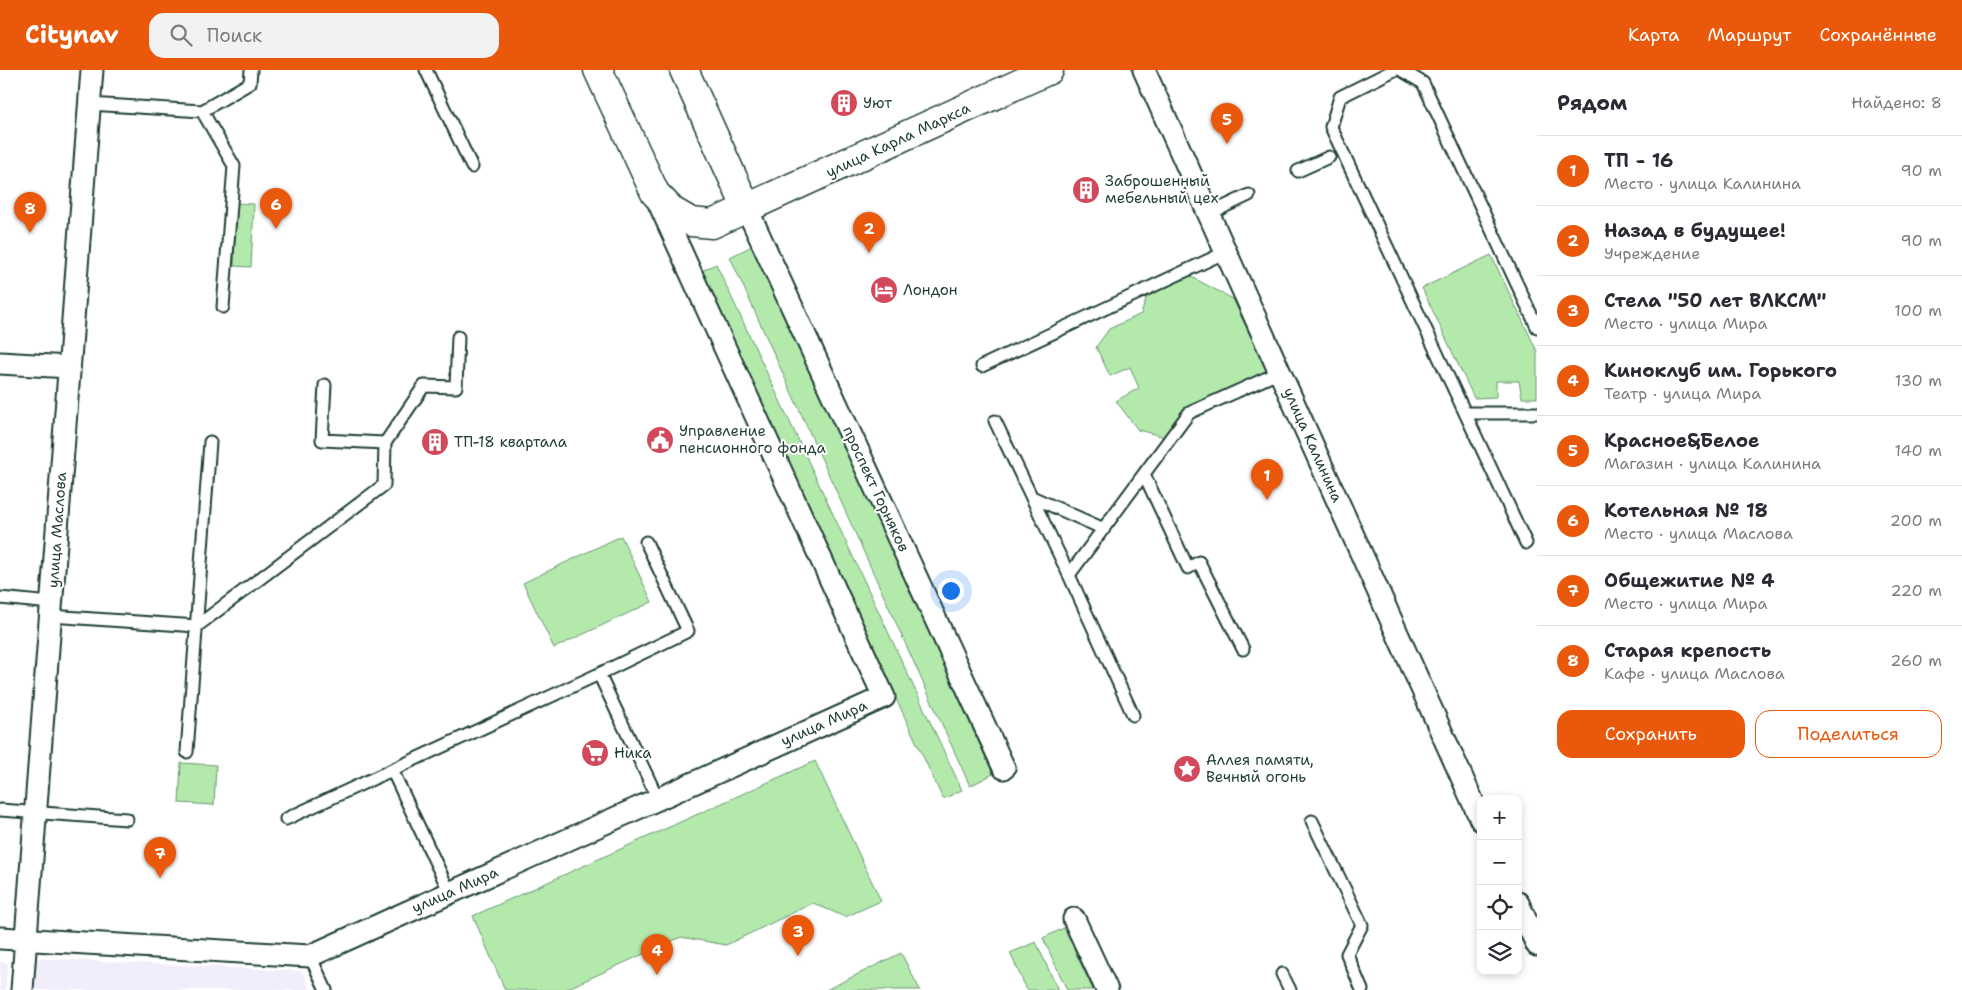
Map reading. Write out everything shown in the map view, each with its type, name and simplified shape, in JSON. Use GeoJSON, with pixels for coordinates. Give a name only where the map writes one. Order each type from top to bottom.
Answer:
{"type":"FeatureCollection","features":[{"type":"Feature","properties":{"kind":"main road"},"geometry":{"type":"LineString","coordinates":[[598,70],[655,193],[672,211],[691,222],[712,224],[747,209]]}},
{"type":"Feature","properties":{"kind":"main road","name":"проспект Горняков"},"geometry":{"type":"LineString","coordinates":[[684,70],[747,209]]}},
{"type":"Feature","properties":{"kind":"main road","name":"улица Карла Маркса"},"geometry":{"type":"LineString","coordinates":[[747,209],[1048,70]]}},
{"type":"Feature","properties":{"kind":"street","name":"улица Маслова"},"geometry":{"type":"LineString","coordinates":[[22,990],[92,70]]}},
{"type":"Feature","properties":{"kind":"street","name":"улица Калинина"},"geometry":{"type":"LineString","coordinates":[[1144,70],[1477,811]]}},
{"type":"Feature","properties":{"kind":"street","name":"улица Мира"},"geometry":{"type":"LineString","coordinates":[[0,938],[310,956],[884,696],[655,193]]}},
{"type":"Feature","properties":{"kind":"street","name":"проспект Горняков"},"geometry":{"type":"LineString","coordinates":[[747,209],[1004,768]]}},
{"type":"Feature","properties":{"kind":"street"},"geometry":{"type":"LineString","coordinates":[[0,363],[69,367]]}},
{"type":"Feature","properties":{"kind":"street"},"geometry":{"type":"LineString","coordinates":[[1522,912],[1537,945]]}},
{"type":"Feature","properties":{"kind":"street"},"geometry":{"type":"LineString","coordinates":[[1074,919],[1107,990]]}},
{"type":"Feature","properties":{"kind":"lane"},"geometry":{"type":"LineString","coordinates":[[89,104],[202,111],[250,84],[250,70]]}},
{"type":"Feature","properties":{"kind":"lane"},"geometry":{"type":"LineString","coordinates":[[426,70],[472,167]]}},
{"type":"Feature","properties":{"kind":"lane"},"geometry":{"type":"LineString","coordinates":[[1394,70],[1340,97],[1331,127],[1526,543]]}},
{"type":"Feature","properties":{"kind":"lane"},"geometry":{"type":"LineString","coordinates":[[1402,70],[1423,83],[1537,326]]}},
{"type":"Feature","properties":{"kind":"lane"},"geometry":{"type":"LineString","coordinates":[[202,111],[234,166],[223,307]]}},
{"type":"Feature","properties":{"kind":"lane"},"geometry":{"type":"LineString","coordinates":[[1298,172],[1329,157]]}},
{"type":"Feature","properties":{"kind":"lane"},"geometry":{"type":"LineString","coordinates":[[1209,214],[1249,195]]}},
{"type":"Feature","properties":{"kind":"lane"},"geometry":{"type":"LineString","coordinates":[[982,366],[1226,252]]}},
{"type":"Feature","properties":{"kind":"lane"},"geometry":{"type":"LineString","coordinates":[[0,598],[51,610],[197,626],[384,485],[385,443],[424,386],[456,388],[458,337]]}},
{"type":"Feature","properties":{"kind":"lane"},"geometry":{"type":"LineString","coordinates":[[1069,575],[1189,412],[1280,372]]}},
{"type":"Feature","properties":{"kind":"lane"},"geometry":{"type":"LineString","coordinates":[[325,384],[322,440],[385,443]]}},
{"type":"Feature","properties":{"kind":"lane"},"geometry":{"type":"LineString","coordinates":[[1466,413],[1537,413]]}},
{"type":"Feature","properties":{"kind":"lane"},"geometry":{"type":"LineString","coordinates":[[995,421],[1069,575],[1133,715]]}},
{"type":"Feature","properties":{"kind":"lane"},"geometry":{"type":"LineString","coordinates":[[187,752],[210,442]]}},
{"type":"Feature","properties":{"kind":"lane"},"geometry":{"type":"LineString","coordinates":[[1144,474],[1188,568],[1200,562],[1243,650]]}},
{"type":"Feature","properties":{"kind":"lane"},"geometry":{"type":"LineString","coordinates":[[1032,498],[1104,529]]}},
{"type":"Feature","properties":{"kind":"lane"},"geometry":{"type":"LineString","coordinates":[[286,819],[688,631],[646,542]]}},
{"type":"Feature","properties":{"kind":"lane"},"geometry":{"type":"LineString","coordinates":[[599,674],[658,799]]}},
{"type":"Feature","properties":{"kind":"lane"},"geometry":{"type":"LineString","coordinates":[[392,770],[450,893]]}},
{"type":"Feature","properties":{"kind":"lane"},"geometry":{"type":"LineString","coordinates":[[0,810],[128,819]]}},
{"type":"Feature","properties":{"kind":"lane"},"geometry":{"type":"LineString","coordinates":[[1312,821],[1362,925],[1347,954],[1362,990]]}},
{"type":"Feature","properties":{"kind":"lane"},"geometry":{"type":"LineString","coordinates":[[310,956],[326,990]]}},
{"type":"Feature","properties":{"kind":"lane"},"geometry":{"type":"LineString","coordinates":[[1282,974],[1290,990]]}},
{"type":"Feature","properties":{"kind":"shaded area"},"geometry":{"type":"Polygon","coordinates":[[[30,958],[302,971],[311,990],[27,990],[30,958]]]}},
{"type":"Feature","properties":{"kind":"shaded area"},"geometry":{"type":"Polygon","coordinates":[[[0,962],[8,963],[5,990],[0,990],[0,962]]]}},
{"type":"Feature","properties":{"kind":"green space"},"geometry":{"type":"Polygon","coordinates":[[[236,203],[254,204],[251,267],[234,266],[236,203]]]}},
{"type":"Feature","properties":{"kind":"green space"},"geometry":{"type":"Polygon","coordinates":[[[754,245],[993,774],[970,786],[730,257],[754,245]]]}},
{"type":"Feature","properties":{"kind":"green space"},"geometry":{"type":"Polygon","coordinates":[[[1491,255],[1537,351],[1537,398],[1522,398],[1519,381],[1496,381],[1496,397],[1474,398],[1422,288],[1491,255]]]}},
{"type":"Feature","properties":{"kind":"green space"},"geometry":{"type":"Polygon","coordinates":[[[716,264],[962,790],[943,799],[697,273],[716,264]]]}},
{"type":"Feature","properties":{"kind":"green space"},"geometry":{"type":"Polygon","coordinates":[[[1186,274],[1233,299],[1267,371],[1187,410],[1165,437],[1138,430],[1116,401],[1139,388],[1130,367],[1110,376],[1096,347],[1109,329],[1141,314],[1148,293],[1186,274]]]}},
{"type":"Feature","properties":{"kind":"green space"},"geometry":{"type":"Polygon","coordinates":[[[621,536],[652,602],[554,648],[523,583],[621,536]]]}},
{"type":"Feature","properties":{"kind":"green space"},"geometry":{"type":"Polygon","coordinates":[[[815,761],[881,901],[845,917],[813,903],[726,945],[681,937],[564,990],[505,990],[473,916],[815,761]]]}},
{"type":"Feature","properties":{"kind":"green space"},"geometry":{"type":"Polygon","coordinates":[[[181,763],[216,765],[214,805],[179,803],[181,763]]]}},
{"type":"Feature","properties":{"kind":"green space"},"geometry":{"type":"Polygon","coordinates":[[[1064,928],[1093,990],[1067,990],[1043,938],[1064,928]]]}},
{"type":"Feature","properties":{"kind":"green space"},"geometry":{"type":"Polygon","coordinates":[[[1036,942],[1058,990],[1027,990],[1010,953],[1036,942]]]}},
{"type":"Feature","properties":{"kind":"green space"},"geometry":{"type":"Polygon","coordinates":[[[901,953],[920,990],[826,990],[901,953]]]}},
{"type":"Feature","properties":{"kind":"place","name":"Уют"},"geometry":{"type":"Point","coordinates":[844,103]}},
{"type":"Feature","properties":{"kind":"place","name":"Красное&Белое"},"geometry":{"type":"Point","coordinates":[1227,144]}},
{"type":"Feature","properties":{"kind":"place","name":"Заброшенный мебельный цех"},"geometry":{"type":"Point","coordinates":[1086,190]}},
{"type":"Feature","properties":{"kind":"place","name":"Котельная № 18"},"geometry":{"type":"Point","coordinates":[276,229]}},
{"type":"Feature","properties":{"kind":"place","name":"Старая крепость"},"geometry":{"type":"Point","coordinates":[30,233]}},
{"type":"Feature","properties":{"kind":"place","name":"Назад в будущее!"},"geometry":{"type":"Point","coordinates":[869,253]}},
{"type":"Feature","properties":{"kind":"place","name":"Лондон"},"geometry":{"type":"Point","coordinates":[884,290]}},
{"type":"Feature","properties":{"kind":"place","name":"Управление пенсионного фонда"},"geometry":{"type":"Point","coordinates":[660,440]}},
{"type":"Feature","properties":{"kind":"place","name":"ТП-18 квартала"},"geometry":{"type":"Point","coordinates":[435,442]}},
{"type":"Feature","properties":{"kind":"place","name":"ТП - 16"},"geometry":{"type":"Point","coordinates":[1267,500]}},
{"type":"Feature","properties":{"kind":"place","name":"Ника"},"geometry":{"type":"Point","coordinates":[595,753]}},
{"type":"Feature","properties":{"kind":"place","name":"Аллея памяти, Вечный огонь"},"geometry":{"type":"Point","coordinates":[1187,769]}},
{"type":"Feature","properties":{"kind":"place","name":"Общежитие № 4"},"geometry":{"type":"Point","coordinates":[160,878]}},
{"type":"Feature","properties":{"kind":"place","name":"Стела \"50 лет ВЛКСМ\""},"geometry":{"type":"Point","coordinates":[798,956]}},
{"type":"Feature","properties":{"kind":"place","name":"Киноклуб им. Горького"},"geometry":{"type":"Point","coordinates":[657,975]}}]}
